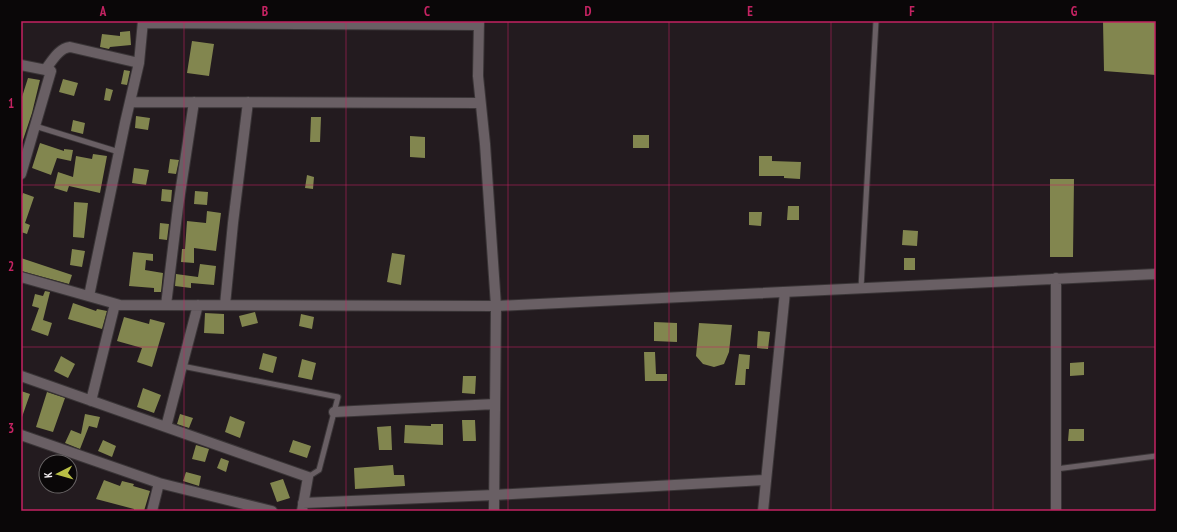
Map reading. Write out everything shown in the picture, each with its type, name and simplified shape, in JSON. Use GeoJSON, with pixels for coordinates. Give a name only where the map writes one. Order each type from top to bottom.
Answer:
{"type":"FeatureCollection","features":[{"type":"Feature","properties":{"kind":"street"},"geometry":{"type":"LineString","coordinates":[[89,296],[139,63],[143,22],[479,23],[478,76],[485,144],[496,306],[494,511]]}},
{"type":"Feature","properties":{"kind":"street"},"geometry":{"type":"LineString","coordinates":[[45,70],[55,57],[65,48],[70,47],[139,63]]}},
{"type":"Feature","properties":{"kind":"street"},"geometry":{"type":"LineString","coordinates":[[21,65],[50,71],[21,174]]}},
{"type":"Feature","properties":{"kind":"street"},"geometry":{"type":"LineString","coordinates":[[130,102],[480,103]]}},
{"type":"Feature","properties":{"kind":"street"},"geometry":{"type":"LineString","coordinates":[[166,305],[178,208],[194,102]]}},
{"type":"Feature","properties":{"kind":"street"},"geometry":{"type":"LineString","coordinates":[[225,305],[233,223],[248,102]]}},
{"type":"Feature","properties":{"kind":"street"},"geometry":{"type":"LineString","coordinates":[[21,277],[115,304],[496,306],[1156,274]]}},
{"type":"Feature","properties":{"kind":"street"},"geometry":{"type":"LineString","coordinates":[[1056,278],[1056,511]]}},
{"type":"Feature","properties":{"kind":"street"},"geometry":{"type":"LineString","coordinates":[[763,511],[785,292]]}},
{"type":"Feature","properties":{"kind":"street"},"geometry":{"type":"LineString","coordinates":[[91,401],[115,304]]}},
{"type":"Feature","properties":{"kind":"street"},"geometry":{"type":"LineString","coordinates":[[166,427],[198,305]]}},
{"type":"Feature","properties":{"kind":"street"},"geometry":{"type":"LineString","coordinates":[[21,376],[308,477],[302,507],[766,480]]}},
{"type":"Feature","properties":{"kind":"street"},"geometry":{"type":"LineString","coordinates":[[334,412],[495,404]]}},
{"type":"Feature","properties":{"kind":"street"},"geometry":{"type":"LineString","coordinates":[[21,436],[159,483],[272,511]]}},
{"type":"Feature","properties":{"kind":"street"},"geometry":{"type":"LineString","coordinates":[[152,511],[159,483]]}},
{"type":"Feature","properties":{"kind":"lane"},"geometry":{"type":"LineString","coordinates":[[861,288],[876,21]]}},
{"type":"Feature","properties":{"kind":"lane"},"geometry":{"type":"LineString","coordinates":[[35,126],[119,152]]}},
{"type":"Feature","properties":{"kind":"lane"},"geometry":{"type":"LineString","coordinates":[[182,366],[338,397],[319,470],[308,477]]}},
{"type":"Feature","properties":{"kind":"lane"},"geometry":{"type":"LineString","coordinates":[[1056,469],[1156,456]]}},
{"type":"Feature","properties":{"kind":"building"},"geometry":{"type":"Polygon","coordinates":[[[1103,21],[1156,21],[1156,75],[1104,71],[1103,21]]]}},
{"type":"Feature","properties":{"kind":"building"},"geometry":{"type":"Polygon","coordinates":[[[130,31],[131,45],[110,47],[109,49],[100,47],[102,34],[120,36],[120,32],[130,31]]]}},
{"type":"Feature","properties":{"kind":"building"},"geometry":{"type":"Polygon","coordinates":[[[192,41],[214,44],[209,76],[187,73],[192,41]]]}},
{"type":"Feature","properties":{"kind":"building"},"geometry":{"type":"Polygon","coordinates":[[[124,70],[130,71],[127,85],[121,84],[124,70]]]}},
{"type":"Feature","properties":{"kind":"building"},"geometry":{"type":"Polygon","coordinates":[[[28,78],[40,80],[32,113],[22,143],[21,100],[28,78]]]}},
{"type":"Feature","properties":{"kind":"building"},"geometry":{"type":"Polygon","coordinates":[[[63,79],[78,83],[74,96],[59,92],[63,79]]]}},
{"type":"Feature","properties":{"kind":"building"},"geometry":{"type":"Polygon","coordinates":[[[106,88],[113,90],[110,101],[104,100],[106,88]]]}},
{"type":"Feature","properties":{"kind":"building"},"geometry":{"type":"Polygon","coordinates":[[[136,116],[150,118],[148,130],[135,128],[136,116]]]}},
{"type":"Feature","properties":{"kind":"building"},"geometry":{"type":"Polygon","coordinates":[[[311,117],[321,117],[320,142],[310,142],[311,117]]]}},
{"type":"Feature","properties":{"kind":"building"},"geometry":{"type":"Polygon","coordinates":[[[73,120],[85,123],[83,134],[71,131],[73,120]]]}},
{"type":"Feature","properties":{"kind":"building"},"geometry":{"type":"Polygon","coordinates":[[[633,135],[649,135],[649,148],[633,148],[633,135]]]}},
{"type":"Feature","properties":{"kind":"building"},"geometry":{"type":"Polygon","coordinates":[[[410,136],[425,137],[425,158],[410,157],[410,136]]]}},
{"type":"Feature","properties":{"kind":"building"},"geometry":{"type":"Polygon","coordinates":[[[40,143],[64,151],[64,149],[73,150],[71,161],[57,158],[51,175],[32,168],[40,143]]]}},
{"type":"Feature","properties":{"kind":"building"},"geometry":{"type":"Polygon","coordinates":[[[93,154],[107,156],[100,193],[69,186],[67,192],[54,188],[58,172],[73,177],[76,156],[92,159],[93,154]]]}},
{"type":"Feature","properties":{"kind":"building"},"geometry":{"type":"Polygon","coordinates":[[[759,156],[772,156],[772,161],[801,162],[800,179],[784,178],[784,176],[759,176],[759,156]]]}},
{"type":"Feature","properties":{"kind":"building"},"geometry":{"type":"Polygon","coordinates":[[[170,159],[179,160],[176,174],[168,173],[170,159]]]}},
{"type":"Feature","properties":{"kind":"building"},"geometry":{"type":"Polygon","coordinates":[[[134,168],[149,170],[146,185],[132,183],[134,168]]]}},
{"type":"Feature","properties":{"kind":"building"},"geometry":{"type":"Polygon","coordinates":[[[307,175],[314,177],[313,189],[305,188],[307,175]]]}},
{"type":"Feature","properties":{"kind":"building"},"geometry":{"type":"Polygon","coordinates":[[[1050,179],[1074,179],[1073,257],[1050,257],[1050,179]]]}},
{"type":"Feature","properties":{"kind":"building"},"geometry":{"type":"Polygon","coordinates":[[[162,189],[172,190],[171,202],[161,201],[162,189]]]}},
{"type":"Feature","properties":{"kind":"building"},"geometry":{"type":"Polygon","coordinates":[[[195,191],[208,192],[207,205],[194,204],[195,191]]]}},
{"type":"Feature","properties":{"kind":"building"},"geometry":{"type":"Polygon","coordinates":[[[23,193],[34,197],[25,223],[30,225],[27,234],[21,232],[21,199],[23,193]]]}},
{"type":"Feature","properties":{"kind":"building"},"geometry":{"type":"Polygon","coordinates":[[[74,202],[88,203],[84,238],[73,237],[74,202]]]}},
{"type":"Feature","properties":{"kind":"building"},"geometry":{"type":"Polygon","coordinates":[[[788,206],[799,206],[799,220],[787,220],[788,206]]]}},
{"type":"Feature","properties":{"kind":"building"},"geometry":{"type":"Polygon","coordinates":[[[207,211],[221,213],[216,251],[194,248],[194,263],[181,262],[182,249],[185,249],[187,221],[206,223],[207,211]]]}},
{"type":"Feature","properties":{"kind":"building"},"geometry":{"type":"Polygon","coordinates":[[[749,212],[762,212],[761,226],[749,225],[749,212]]]}},
{"type":"Feature","properties":{"kind":"building"},"geometry":{"type":"Polygon","coordinates":[[[160,223],[169,224],[167,240],[159,239],[160,223]]]}},
{"type":"Feature","properties":{"kind":"building"},"geometry":{"type":"Polygon","coordinates":[[[903,230],[918,231],[917,246],[902,245],[903,230]]]}},
{"type":"Feature","properties":{"kind":"building"},"geometry":{"type":"Polygon","coordinates":[[[72,249],[85,251],[82,267],[70,265],[72,249]]]}},
{"type":"Feature","properties":{"kind":"building"},"geometry":{"type":"Polygon","coordinates":[[[133,252],[153,254],[153,261],[146,260],[145,270],[163,273],[161,292],[154,292],[154,288],[129,286],[133,252]]]}},
{"type":"Feature","properties":{"kind":"building"},"geometry":{"type":"Polygon","coordinates":[[[392,253],[405,255],[401,285],[387,282],[392,253]]]}},
{"type":"Feature","properties":{"kind":"building"},"geometry":{"type":"Polygon","coordinates":[[[21,258],[72,275],[69,284],[21,271],[21,258]]]}},
{"type":"Feature","properties":{"kind":"building"},"geometry":{"type":"Polygon","coordinates":[[[904,258],[915,258],[915,270],[904,270],[904,258]]]}},
{"type":"Feature","properties":{"kind":"building"},"geometry":{"type":"Polygon","coordinates":[[[200,264],[216,266],[214,285],[191,283],[191,288],[175,286],[176,274],[198,277],[200,264]]]}},
{"type":"Feature","properties":{"kind":"building"},"geometry":{"type":"Polygon","coordinates":[[[45,291],[50,292],[43,320],[52,323],[48,336],[31,330],[39,308],[32,306],[35,294],[43,296],[45,291]]]}},
{"type":"Feature","properties":{"kind":"building"},"geometry":{"type":"Polygon","coordinates":[[[73,303],[96,311],[97,309],[107,311],[102,329],[68,319],[73,303]]]}},
{"type":"Feature","properties":{"kind":"building"},"geometry":{"type":"Polygon","coordinates":[[[255,312],[258,323],[242,327],[239,316],[255,312]]]}},
{"type":"Feature","properties":{"kind":"building"},"geometry":{"type":"Polygon","coordinates":[[[205,313],[224,314],[224,334],[204,333],[205,313]]]}},
{"type":"Feature","properties":{"kind":"building"},"geometry":{"type":"Polygon","coordinates":[[[301,314],[314,317],[312,329],[299,326],[301,314]]]}},
{"type":"Feature","properties":{"kind":"building"},"geometry":{"type":"Polygon","coordinates":[[[124,317],[149,324],[150,319],[165,323],[152,367],[137,362],[142,348],[117,341],[124,317]]]}},
{"type":"Feature","properties":{"kind":"building"},"geometry":{"type":"Polygon","coordinates":[[[654,322],[677,323],[677,342],[654,341],[654,322]]]}},
{"type":"Feature","properties":{"kind":"building"},"geometry":{"type":"Polygon","coordinates":[[[699,323],[732,325],[729,352],[724,364],[714,367],[703,364],[696,356],[699,323]]]}},
{"type":"Feature","properties":{"kind":"building"},"geometry":{"type":"Polygon","coordinates":[[[758,331],[770,332],[768,349],[757,348],[758,331]]]}},
{"type":"Feature","properties":{"kind":"building"},"geometry":{"type":"Polygon","coordinates":[[[644,352],[655,352],[656,374],[667,374],[667,381],[645,381],[644,352]]]}},
{"type":"Feature","properties":{"kind":"building"},"geometry":{"type":"Polygon","coordinates":[[[263,353],[277,357],[273,373],[259,369],[263,353]]]}},
{"type":"Feature","properties":{"kind":"building"},"geometry":{"type":"Polygon","coordinates":[[[739,354],[750,355],[749,369],[746,369],[745,385],[735,385],[739,354]]]}},
{"type":"Feature","properties":{"kind":"building"},"geometry":{"type":"Polygon","coordinates":[[[61,356],[75,364],[68,378],[54,371],[61,356]]]}},
{"type":"Feature","properties":{"kind":"building"},"geometry":{"type":"Polygon","coordinates":[[[302,359],[316,363],[312,380],[298,377],[302,359]]]}},
{"type":"Feature","properties":{"kind":"building"},"geometry":{"type":"Polygon","coordinates":[[[1084,362],[1084,375],[1070,376],[1070,363],[1084,362]]]}},
{"type":"Feature","properties":{"kind":"building"},"geometry":{"type":"Polygon","coordinates":[[[463,376],[476,376],[475,394],[462,393],[463,376]]]}},
{"type":"Feature","properties":{"kind":"building"},"geometry":{"type":"Polygon","coordinates":[[[143,388],[161,395],[154,413],[137,407],[143,388]]]}},
{"type":"Feature","properties":{"kind":"building"},"geometry":{"type":"Polygon","coordinates":[[[21,391],[30,394],[22,417],[21,417],[21,391]]]}},
{"type":"Feature","properties":{"kind":"building"},"geometry":{"type":"Polygon","coordinates":[[[47,392],[65,398],[53,432],[36,427],[47,392]]]}},
{"type":"Feature","properties":{"kind":"building"},"geometry":{"type":"Polygon","coordinates":[[[85,414],[100,417],[97,428],[89,426],[80,449],[65,443],[71,430],[81,434],[85,414]]]}},
{"type":"Feature","properties":{"kind":"building"},"geometry":{"type":"Polygon","coordinates":[[[180,414],[193,418],[189,428],[177,424],[180,414]]]}},
{"type":"Feature","properties":{"kind":"building"},"geometry":{"type":"Polygon","coordinates":[[[230,416],[245,422],[240,438],[225,432],[230,416]]]}},
{"type":"Feature","properties":{"kind":"building"},"geometry":{"type":"Polygon","coordinates":[[[462,420],[475,420],[476,441],[463,441],[462,420]]]}},
{"type":"Feature","properties":{"kind":"building"},"geometry":{"type":"Polygon","coordinates":[[[431,424],[443,424],[443,445],[404,443],[405,425],[431,426],[431,424]]]}},
{"type":"Feature","properties":{"kind":"building"},"geometry":{"type":"Polygon","coordinates":[[[391,426],[392,450],[379,450],[377,427],[391,426]]]}},
{"type":"Feature","properties":{"kind":"building"},"geometry":{"type":"Polygon","coordinates":[[[1069,429],[1084,429],[1084,441],[1068,441],[1069,429]]]}},
{"type":"Feature","properties":{"kind":"building"},"geometry":{"type":"Polygon","coordinates":[[[103,440],[116,446],[112,457],[98,451],[103,440]]]}},
{"type":"Feature","properties":{"kind":"building"},"geometry":{"type":"Polygon","coordinates":[[[293,440],[311,446],[307,458],[289,452],[293,440]]]}},
{"type":"Feature","properties":{"kind":"building"},"geometry":{"type":"Polygon","coordinates":[[[196,445],[209,449],[205,462],[192,459],[196,445]]]}},
{"type":"Feature","properties":{"kind":"building"},"geometry":{"type":"Polygon","coordinates":[[[221,458],[229,461],[226,472],[217,468],[221,458]]]}},
{"type":"Feature","properties":{"kind":"building"},"geometry":{"type":"Polygon","coordinates":[[[393,465],[394,475],[404,475],[405,486],[355,489],[354,468],[393,465]]]}},
{"type":"Feature","properties":{"kind":"building"},"geometry":{"type":"Polygon","coordinates":[[[186,472],[201,476],[199,486],[183,481],[186,472]]]}},
{"type":"Feature","properties":{"kind":"building"},"geometry":{"type":"Polygon","coordinates":[[[283,479],[290,498],[277,502],[270,483],[283,479]]]}},
{"type":"Feature","properties":{"kind":"building"},"geometry":{"type":"Polygon","coordinates":[[[104,480],[120,486],[122,481],[134,484],[133,486],[150,491],[144,511],[134,511],[134,509],[96,499],[104,480]]]}}]}
